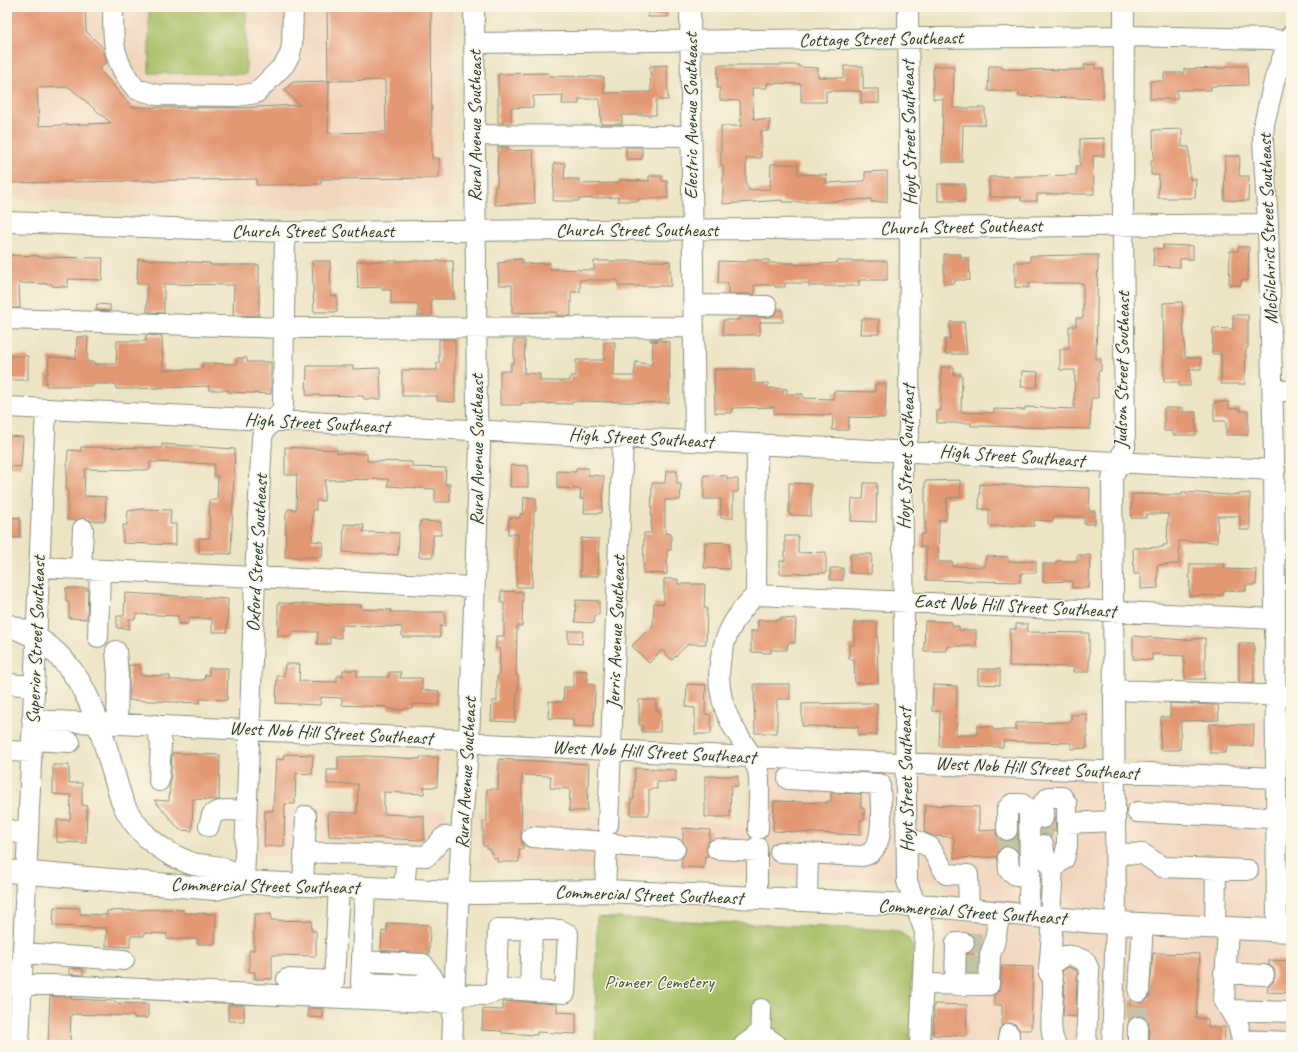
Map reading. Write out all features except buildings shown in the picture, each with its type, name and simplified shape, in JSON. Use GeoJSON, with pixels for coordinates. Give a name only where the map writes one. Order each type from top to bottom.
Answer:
{"type":"FeatureCollection","features":[{"type":"Feature","properties":{"kind":"main road"},"geometry":{"type":"LineString","coordinates":[[7,625],[23,630],[55,651],[67,662],[84,688],[107,724],[122,801],[127,813],[135,825],[151,841],[165,850],[190,863],[226,869],[244,882]]}},
{"type":"Feature","properties":{"kind":"main road","name":"Commercial Street Southeast"},"geometry":{"type":"LineString","coordinates":[[17,871],[215,889],[244,882],[459,892],[605,891],[915,905],[1116,923],[1284,931]]}},
{"type":"Feature","properties":{"kind":"street"},"geometry":{"type":"LineString","coordinates":[[113,7],[114,48],[119,62],[136,89],[158,95],[237,96],[256,93],[284,65],[292,44],[293,7]]}},
{"type":"Feature","properties":{"kind":"street","name":"Rural Avenue Southeast"},"geometry":{"type":"LineString","coordinates":[[452,1045],[450,992],[459,892],[461,836],[469,740],[480,445],[478,430],[476,327],[474,7]]}},
{"type":"Feature","properties":{"kind":"street","name":"Electric Avenue Southeast"},"geometry":{"type":"LineString","coordinates":[[690,7],[695,441]]}},
{"type":"Feature","properties":{"kind":"street","name":"Hoyt Street Southeast"},"geometry":{"type":"LineString","coordinates":[[908,7],[910,228],[909,432],[902,463],[906,838],[907,881],[925,932],[920,1045]]}},
{"type":"Feature","properties":{"kind":"street","name":"Judson Street Southeast"},"geometry":{"type":"LineString","coordinates":[[1112,1045],[1116,923],[1113,772],[1112,474],[1119,463],[1125,447],[1123,225],[1124,7]]}},
{"type":"Feature","properties":{"kind":"street","name":"Cottage Street Southeast"},"geometry":{"type":"LineString","coordinates":[[474,43],[1124,36],[1289,39]]}},
{"type":"Feature","properties":{"kind":"street","name":"McGilchrist Street Southeast"},"geometry":{"type":"LineString","coordinates":[[1284,931],[1284,819],[1276,778],[1283,750],[1283,696],[1275,619],[1274,470],[1282,390],[1263,156],[1264,124],[1275,78],[1289,39]]}},
{"type":"Feature","properties":{"kind":"street"},"geometry":{"type":"LineString","coordinates":[[476,135],[691,136]]}},
{"type":"Feature","properties":{"kind":"street","name":"Church Street Southeast"},"geometry":{"type":"LineString","coordinates":[[7,222],[286,232],[692,230],[1268,224]]}},
{"type":"Feature","properties":{"kind":"street","name":"Oxford Street Southeast"},"geometry":{"type":"LineString","coordinates":[[244,882],[255,577],[262,438],[263,433],[272,421],[283,410],[286,232]]}},
{"type":"Feature","properties":{"kind":"street"},"geometry":{"type":"LineString","coordinates":[[694,305],[767,306]]}},
{"type":"Feature","properties":{"kind":"street"},"geometry":{"type":"LineString","coordinates":[[7,319],[284,328],[694,327]]}},
{"type":"Feature","properties":{"kind":"street","name":"High Street Southeast"},"geometry":{"type":"LineString","coordinates":[[7,407],[623,438],[905,450],[1119,463],[1274,470]]}},
{"type":"Feature","properties":{"kind":"street","name":"Superior Street Southeast"},"geometry":{"type":"LineString","coordinates":[[19,1045],[14,983],[23,953],[17,871],[27,836],[46,409]]}},
{"type":"Feature","properties":{"kind":"street","name":"Jerris Avenue Southeast"},"geometry":{"type":"LineString","coordinates":[[605,891],[612,749],[623,438]]}},
{"type":"Feature","properties":{"kind":"street"},"geometry":{"type":"LineString","coordinates":[[757,444],[756,595],[743,607],[734,619],[727,634],[720,663],[720,690],[724,708],[758,770],[757,899]]}},
{"type":"Feature","properties":{"kind":"street"},"geometry":{"type":"LineString","coordinates":[[83,529],[90,570],[98,637]]}},
{"type":"Feature","properties":{"kind":"street"},"geometry":{"type":"LineString","coordinates":[[39,567],[474,587]]}},
{"type":"Feature","properties":{"kind":"street","name":"East Nob Hill Street Southeast"},"geometry":{"type":"LineString","coordinates":[[756,595],[1275,619]]}},
{"type":"Feature","properties":{"kind":"street"},"geometry":{"type":"LineString","coordinates":[[107,724],[118,676],[116,651]]}},
{"type":"Feature","properties":{"kind":"street"},"geometry":{"type":"LineString","coordinates":[[7,683],[34,686]]}},
{"type":"Feature","properties":{"kind":"street"},"geometry":{"type":"LineString","coordinates":[[1113,690],[1283,696]]}},
{"type":"Feature","properties":{"kind":"street","name":"West Nob Hill Street Southeast"},"geometry":{"type":"LineString","coordinates":[[32,720],[469,740],[486,744],[612,749],[750,757],[1276,778]]}},
{"type":"Feature","properties":{"kind":"street"},"geometry":{"type":"LineString","coordinates":[[155,725],[161,743],[159,781]]}},
{"type":"Feature","properties":{"kind":"street"},"geometry":{"type":"LineString","coordinates":[[7,751],[31,746],[70,742]]}},
{"type":"Feature","properties":{"kind":"street"},"geometry":{"type":"LineString","coordinates":[[780,852],[863,856],[871,855],[876,849],[881,832],[880,784],[788,779]]}},
{"type":"Feature","properties":{"kind":"street"},"geometry":{"type":"LineString","coordinates":[[1043,818],[1043,804],[1049,797],[1062,797],[1067,804],[1067,846],[1064,859],[1053,868]]}},
{"type":"Feature","properties":{"kind":"street"},"geometry":{"type":"LineString","coordinates":[[880,803],[906,804]]}},
{"type":"Feature","properties":{"kind":"street"},"geometry":{"type":"LineString","coordinates":[[1007,830],[1007,809],[1012,804],[1022,804],[1029,810],[1030,875],[1028,915]]}},
{"type":"Feature","properties":{"kind":"street"},"geometry":{"type":"LineString","coordinates":[[209,826],[212,815],[216,812],[246,810]]}},
{"type":"Feature","properties":{"kind":"street"},"geometry":{"type":"LineString","coordinates":[[1137,812],[1284,819]]}},
{"type":"Feature","properties":{"kind":"street"},"geometry":{"type":"LineString","coordinates":[[303,885],[306,816]]}},
{"type":"Feature","properties":{"kind":"street"},"geometry":{"type":"LineString","coordinates":[[1067,823],[1115,821]]}},
{"type":"Feature","properties":{"kind":"street"},"geometry":{"type":"LineString","coordinates":[[7,829],[27,836]]}},
{"type":"Feature","properties":{"kind":"street"},"geometry":{"type":"LineString","coordinates":[[532,837],[608,833],[624,846],[675,849]]}},
{"type":"Feature","properties":{"kind":"street"},"geometry":{"type":"LineString","coordinates":[[304,852],[427,856],[444,836],[461,836]]}},
{"type":"Feature","properties":{"kind":"street"},"geometry":{"type":"LineString","coordinates":[[906,838],[930,847],[946,874],[968,875],[969,910]]}},
{"type":"Feature","properties":{"kind":"street"},"geometry":{"type":"LineString","coordinates":[[717,849],[758,842]]}},
{"type":"Feature","properties":{"kind":"street"},"geometry":{"type":"LineString","coordinates":[[1043,845],[1045,857],[1053,868],[1046,1029],[1049,1045]]}},
{"type":"Feature","properties":{"kind":"street"},"geometry":{"type":"LineString","coordinates":[[1115,853],[1143,854],[1162,867],[1248,870]]}},
{"type":"Feature","properties":{"kind":"street"},"geometry":{"type":"LineString","coordinates":[[807,901],[808,854]]}},
{"type":"Feature","properties":{"kind":"street"},"geometry":{"type":"LineString","coordinates":[[404,890],[407,855]]}},
{"type":"Feature","properties":{"kind":"street"},"geometry":{"type":"LineString","coordinates":[[1008,857],[1009,870],[1016,874],[1030,875]]}},
{"type":"Feature","properties":{"kind":"street"},"geometry":{"type":"LineString","coordinates":[[1216,869],[1224,973],[1224,1000],[1238,1024],[1243,1043],[1291,1042]]}},
{"type":"Feature","properties":{"kind":"street"},"geometry":{"type":"LineString","coordinates":[[334,981],[339,886]]}},
{"type":"Feature","properties":{"kind":"street"},"geometry":{"type":"LineString","coordinates":[[361,983],[365,888]]}},
{"type":"Feature","properties":{"kind":"street"},"geometry":{"type":"LineString","coordinates":[[955,985],[1000,913]]}},
{"type":"Feature","properties":{"kind":"street"},"geometry":{"type":"LineString","coordinates":[[1139,992],[1143,924]]}},
{"type":"Feature","properties":{"kind":"street"},"geometry":{"type":"LineString","coordinates":[[287,979],[361,983],[484,995],[506,989],[565,993],[568,934],[560,930],[498,929],[497,991]]}},
{"type":"Feature","properties":{"kind":"street"},"geometry":{"type":"LineString","coordinates":[[530,990],[532,929]]}},
{"type":"Feature","properties":{"kind":"street"},"geometry":{"type":"LineString","coordinates":[[23,953],[124,960]]}},
{"type":"Feature","properties":{"kind":"street"},"geometry":{"type":"LineString","coordinates":[[922,984],[989,985],[973,954]]}},
{"type":"Feature","properties":{"kind":"street"},"geometry":{"type":"LineString","coordinates":[[1049,967],[1061,956],[1069,955],[1085,961],[1089,975],[1086,1045]]}},
{"type":"Feature","properties":{"kind":"street"},"geometry":{"type":"LineString","coordinates":[[362,961],[423,964],[450,992]]}},
{"type":"Feature","properties":{"kind":"street"},"geometry":{"type":"LineString","coordinates":[[1049,967],[1054,977],[1053,1035],[1056,1045]]}},
{"type":"Feature","properties":{"kind":"street"},"geometry":{"type":"LineString","coordinates":[[1089,975],[1114,971]]}},
{"type":"Feature","properties":{"kind":"street"},"geometry":{"type":"LineString","coordinates":[[1224,973],[1264,975]]}},
{"type":"Feature","properties":{"kind":"street"},"geometry":{"type":"LineString","coordinates":[[1078,1045],[1081,1033],[1083,992],[1089,975]]}},
{"type":"Feature","properties":{"kind":"street"},"geometry":{"type":"LineString","coordinates":[[14,983],[450,992]]}},
{"type":"Feature","properties":{"kind":"street"},"geometry":{"type":"LineString","coordinates":[[760,1039],[761,1009]]}},
{"type":"Feature","properties":{"kind":"street"},"geometry":{"type":"LineString","coordinates":[[1230,1010],[1291,1012]]}},
{"type":"Feature","properties":{"kind":"street"},"geometry":{"type":"LineString","coordinates":[[744,1045],[760,1039],[777,1045]]}},
{"type":"Feature","properties":{"kind":"shaded area"},"geometry":{"type":"Polygon","coordinates":[[[7,7],[453,7],[451,207],[305,209],[212,207],[21,200],[7,195],[7,7]]]}},
{"type":"Feature","properties":{"kind":"shaded area"},"geometry":{"type":"Polygon","coordinates":[[[1289,404],[1291,404],[1290,558],[1289,404]]]}},
{"type":"Feature","properties":{"kind":"shaded area"},"geometry":{"type":"Polygon","coordinates":[[[1254,718],[1291,720],[1291,1045],[938,1045],[944,938],[944,882],[481,866],[478,811],[743,824],[754,744],[1254,765],[1254,718]]]}},
{"type":"Feature","properties":{"kind":"shaded area"},"geometry":{"type":"Polygon","coordinates":[[[257,806],[446,810],[445,860],[256,856],[257,806]]]}},
{"type":"Feature","properties":{"kind":"green space"},"geometry":{"type":"Polygon","coordinates":[[[149,7],[246,7],[246,74],[149,73],[149,7]]]}},
{"type":"Feature","properties":{"kind":"green space"},"geometry":{"type":"Polygon","coordinates":[[[1289,527],[1291,527],[1291,679],[1290,676],[1289,527]]]}},
{"type":"Feature","properties":{"kind":"green space","name":"Pioneer Cemetery"},"geometry":{"type":"Polygon","coordinates":[[[597,917],[892,930],[905,936],[913,947],[910,1045],[595,1045],[597,917]]]}},
{"type":"Feature","properties":{"kind":"tunnel"},"geometry":{"type":"LineString","coordinates":[[1043,818],[1043,845]]}},
{"type":"Feature","properties":{"kind":"tunnel"},"geometry":{"type":"LineString","coordinates":[[1007,830],[1008,857]]}},
{"type":"Feature","properties":{"kind":"tunnel"},"geometry":{"type":"LineString","coordinates":[[964,943],[982,943]]}},
{"type":"Feature","properties":{"kind":"tunnel"},"geometry":{"type":"LineString","coordinates":[[963,965],[981,965]]}},
{"type":"Feature","properties":{"kind":"tunnel"},"geometry":{"type":"LineString","coordinates":[[1138,1027],[1139,992]]}}]}
